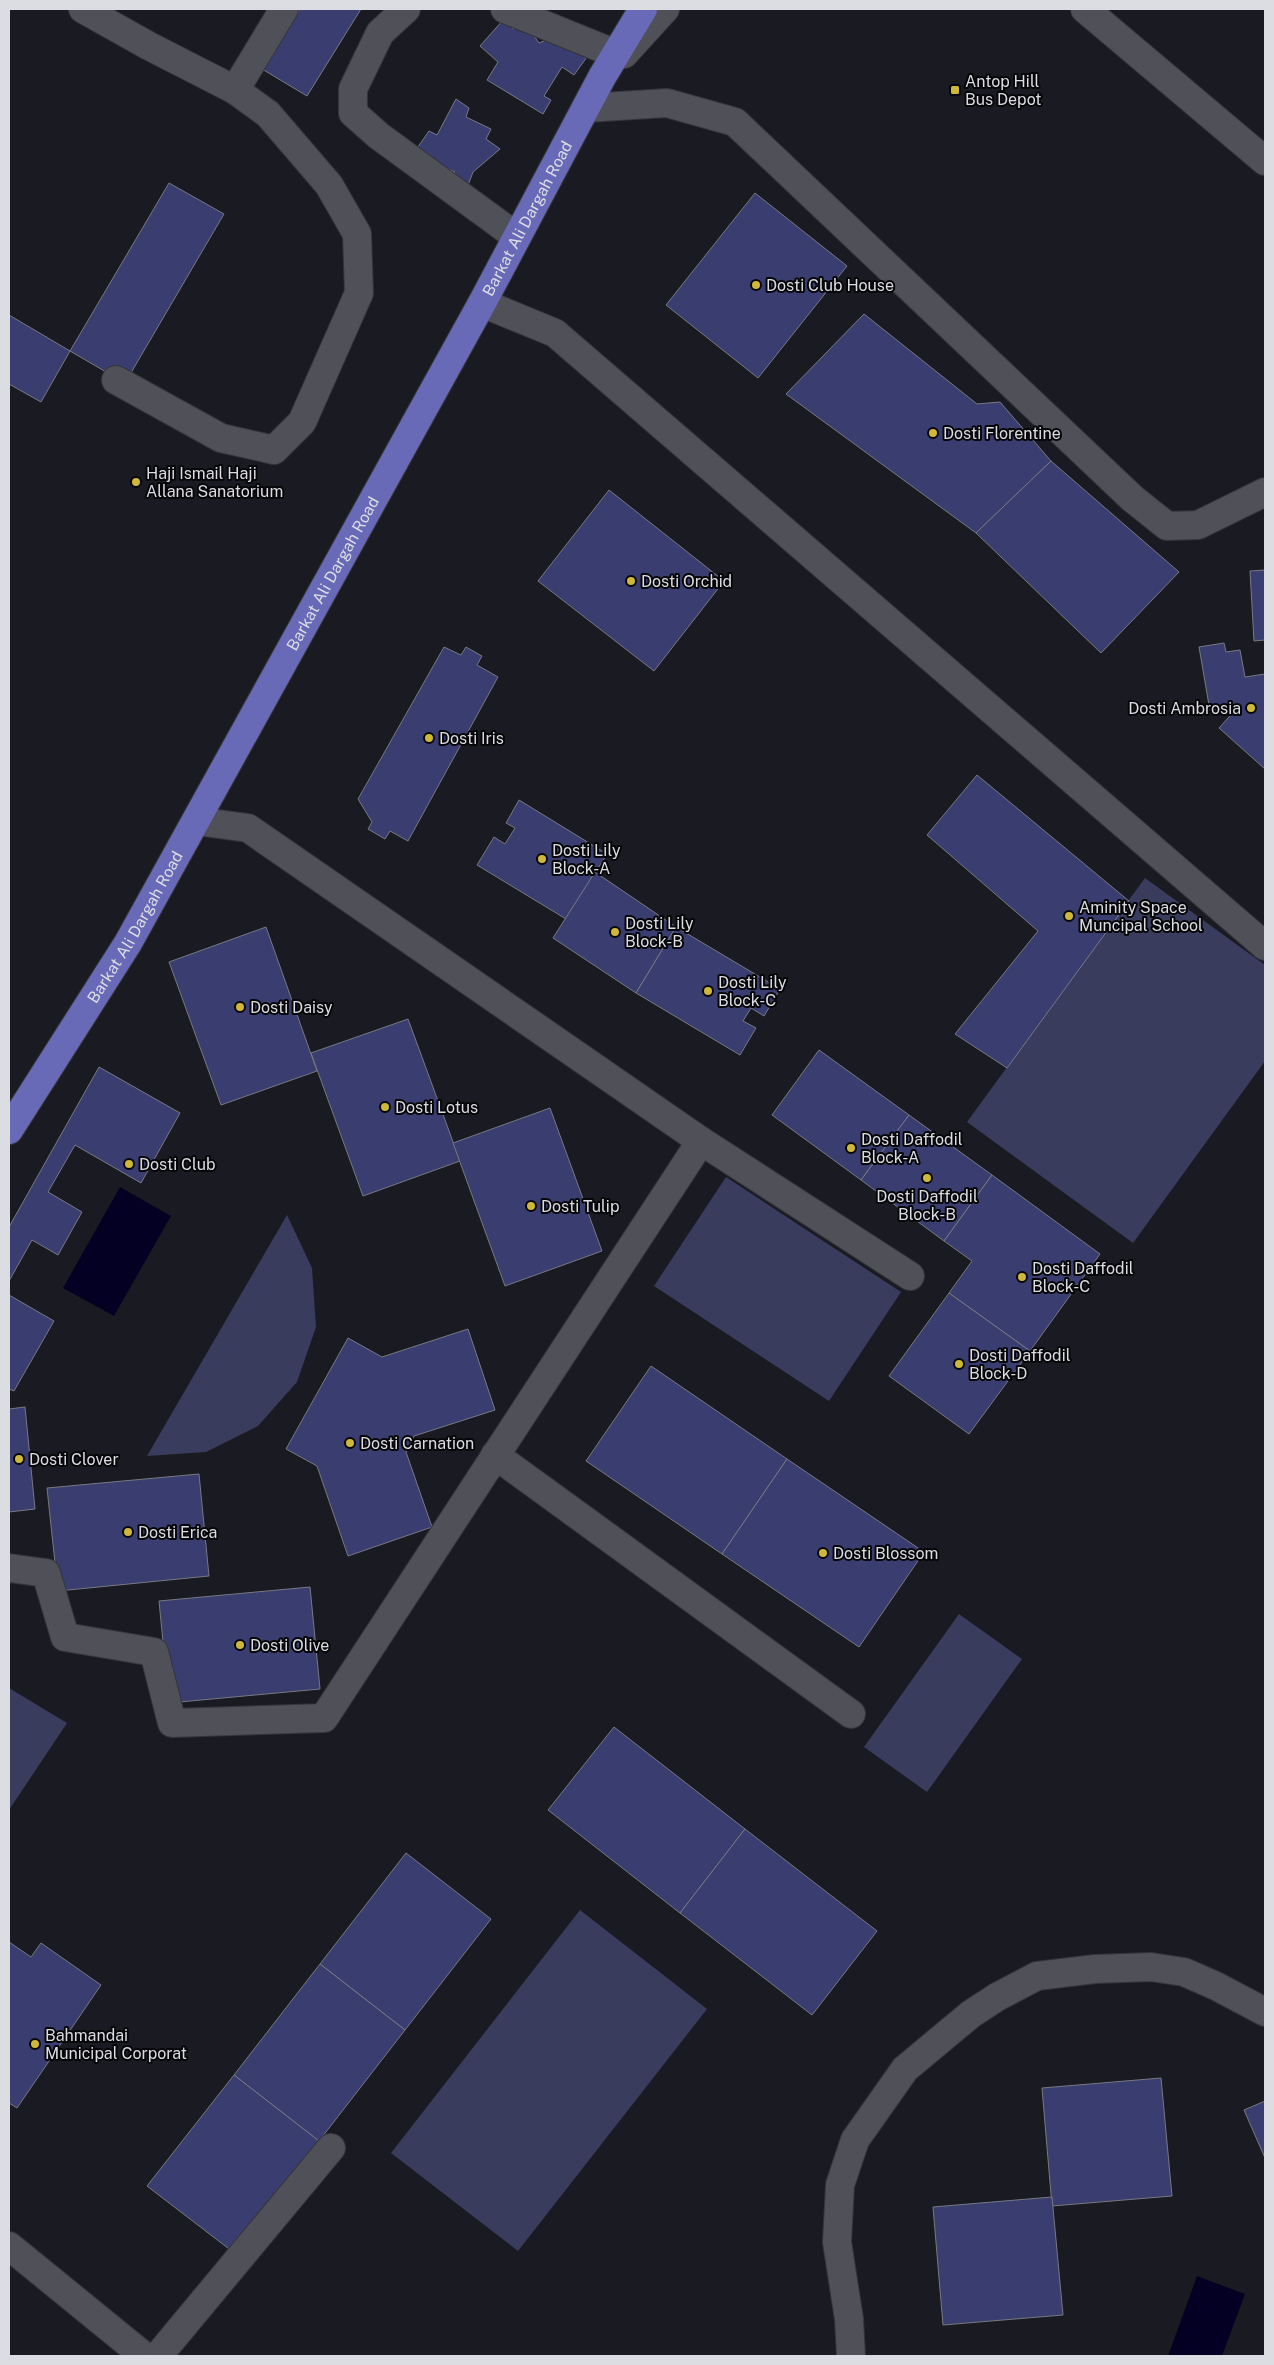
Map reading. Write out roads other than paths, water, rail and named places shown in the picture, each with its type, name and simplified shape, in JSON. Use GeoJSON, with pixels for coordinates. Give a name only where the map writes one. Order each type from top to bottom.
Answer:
{"type":"FeatureCollection","features":[{"type":"Feature","properties":{"kind":"main road","name":"Barkat Ali Dargah Road"},"geometry":{"type":"LineString","coordinates":[[9,1130],[128,943],[482,303],[602,77],[643,9]]}},
{"type":"Feature","properties":{"kind":"street"},"geometry":{"type":"LineString","coordinates":[[83,9],[235,90],[268,114],[329,185],[357,234],[359,293],[302,422],[274,450],[221,438],[116,380]]}},
{"type":"Feature","properties":{"kind":"street"},"geometry":{"type":"LineString","coordinates":[[235,90],[284,9]]}},
{"type":"Feature","properties":{"kind":"street"},"geometry":{"type":"LineString","coordinates":[[406,9],[380,33],[353,89],[353,113],[379,136],[517,237]]}},
{"type":"Feature","properties":{"kind":"street"},"geometry":{"type":"LineString","coordinates":[[505,9],[616,54]]}},
{"type":"Feature","properties":{"kind":"street"},"geometry":{"type":"LineString","coordinates":[[602,77],[665,9]]}},
{"type":"Feature","properties":{"kind":"street"},"geometry":{"type":"LineString","coordinates":[[1085,9],[1265,160]]}},
{"type":"Feature","properties":{"kind":"street"},"geometry":{"type":"LineString","coordinates":[[586,108],[667,103],[735,122],[1125,491],[1167,526],[1198,525],[1265,492]]}},
{"type":"Feature","properties":{"kind":"street"},"geometry":{"type":"LineString","coordinates":[[482,303],[555,333],[1265,946]]}},
{"type":"Feature","properties":{"kind":"street"},"geometry":{"type":"LineString","coordinates":[[196,821],[248,828],[701,1141],[910,1276]]}},
{"type":"Feature","properties":{"kind":"street"},"geometry":{"type":"LineString","coordinates":[[9,1568],[46,1573],[65,1637],[154,1652],[172,1723],[324,1718],[701,1141]]}},
{"type":"Feature","properties":{"kind":"street"},"geometry":{"type":"LineString","coordinates":[[495,1455],[851,1714]]}},
{"type":"Feature","properties":{"kind":"street"},"geometry":{"type":"LineString","coordinates":[[851,2356],[849,2319],[837,2242],[840,2185],[855,2140],[905,2070],[971,2014],[997,1996],[1037,1976],[1096,1969],[1152,1967],[1184,1972],[1216,1986],[1265,2012]]}},
{"type":"Feature","properties":{"kind":"street"},"geometry":{"type":"LineString","coordinates":[[158,2356],[331,2148]]}},
{"type":"Feature","properties":{"kind":"street"},"geometry":{"type":"LineString","coordinates":[[9,2246],[144,2356]]}},
{"type":"Feature","properties":{"kind":"place","name":"Antop Hill Bus Depot"},"geometry":{"type":"Point","coordinates":[955,90]}},
{"type":"Feature","properties":{"kind":"place","name":"Dosti Club House"},"geometry":{"type":"Point","coordinates":[756,285]}},
{"type":"Feature","properties":{"kind":"place","name":"Dosti Florentine"},"geometry":{"type":"Point","coordinates":[933,433]}},
{"type":"Feature","properties":{"kind":"place","name":"Haji Ismail Haji Allana Sanatorium"},"geometry":{"type":"Point","coordinates":[136,482]}},
{"type":"Feature","properties":{"kind":"place","name":"Dosti Orchid"},"geometry":{"type":"Point","coordinates":[631,581]}},
{"type":"Feature","properties":{"kind":"place","name":"Dosti Ambrosia"},"geometry":{"type":"Point","coordinates":[1251,708]}},
{"type":"Feature","properties":{"kind":"place","name":"Dosti Iris"},"geometry":{"type":"Point","coordinates":[429,738]}},
{"type":"Feature","properties":{"kind":"place","name":"Dosti Lily Block-A"},"geometry":{"type":"Point","coordinates":[542,859]}},
{"type":"Feature","properties":{"kind":"place","name":"Aminity Space Muncipal School"},"geometry":{"type":"Point","coordinates":[1069,916]}},
{"type":"Feature","properties":{"kind":"place","name":"Dosti Lily Block-B"},"geometry":{"type":"Point","coordinates":[615,932]}},
{"type":"Feature","properties":{"kind":"place","name":"Dosti Lily Block-C"},"geometry":{"type":"Point","coordinates":[708,991]}},
{"type":"Feature","properties":{"kind":"place","name":"Dosti Daisy"},"geometry":{"type":"Point","coordinates":[240,1007]}},
{"type":"Feature","properties":{"kind":"place","name":"Dosti Lotus"},"geometry":{"type":"Point","coordinates":[385,1107]}},
{"type":"Feature","properties":{"kind":"place","name":"Dosti Daffodil Block-A"},"geometry":{"type":"Point","coordinates":[851,1148]}},
{"type":"Feature","properties":{"kind":"place","name":"Dosti Club"},"geometry":{"type":"Point","coordinates":[129,1164]}},
{"type":"Feature","properties":{"kind":"place","name":"Dosti Daffodil Block-B"},"geometry":{"type":"Point","coordinates":[927,1178]}},
{"type":"Feature","properties":{"kind":"place","name":"Dosti Tulip"},"geometry":{"type":"Point","coordinates":[531,1206]}},
{"type":"Feature","properties":{"kind":"place","name":"Dosti Daffodil Block-C"},"geometry":{"type":"Point","coordinates":[1022,1277]}},
{"type":"Feature","properties":{"kind":"place","name":"Dosti Daffodil Block-D"},"geometry":{"type":"Point","coordinates":[959,1364]}},
{"type":"Feature","properties":{"kind":"place","name":"Dosti Carnation"},"geometry":{"type":"Point","coordinates":[350,1443]}},
{"type":"Feature","properties":{"kind":"place","name":"Dosti Clover"},"geometry":{"type":"Point","coordinates":[19,1459]}},
{"type":"Feature","properties":{"kind":"place","name":"Dosti Erica"},"geometry":{"type":"Point","coordinates":[128,1532]}},
{"type":"Feature","properties":{"kind":"place","name":"Dosti Blossom"},"geometry":{"type":"Point","coordinates":[823,1553]}},
{"type":"Feature","properties":{"kind":"place","name":"Dosti Olive"},"geometry":{"type":"Point","coordinates":[240,1645]}},
{"type":"Feature","properties":{"kind":"place","name":"Bahmandai Municipal Corporat"},"geometry":{"type":"Point","coordinates":[35,2044]}}]}
